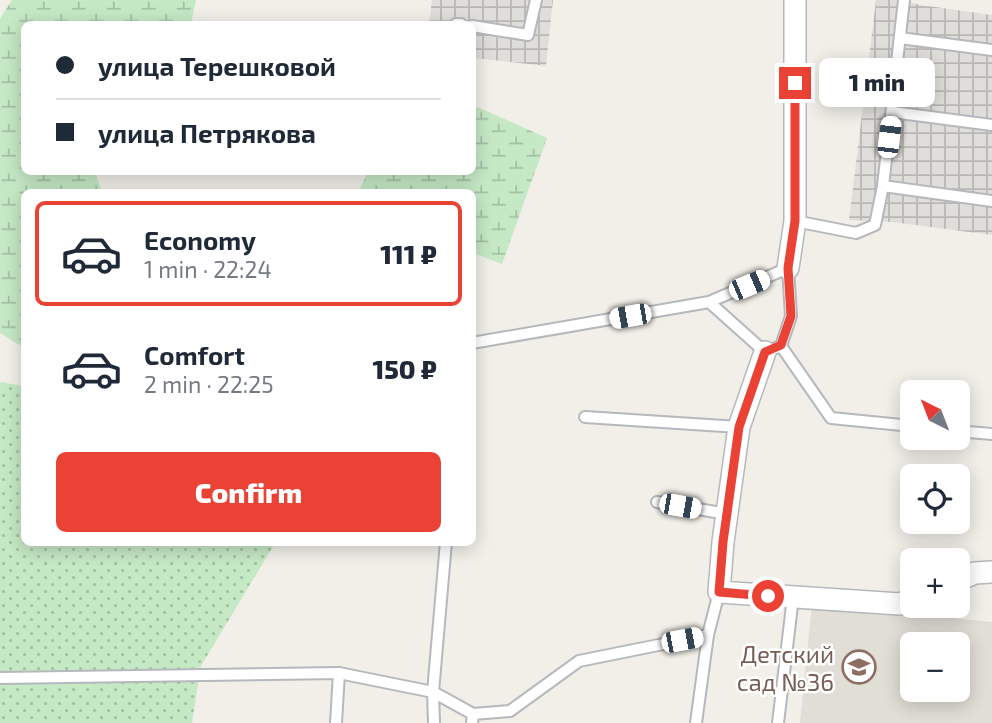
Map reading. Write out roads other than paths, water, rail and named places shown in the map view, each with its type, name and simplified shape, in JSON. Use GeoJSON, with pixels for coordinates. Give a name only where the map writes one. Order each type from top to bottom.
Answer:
{"type":"FeatureCollection","features":[{"type":"Feature","properties":{"kind":"street"},"geometry":{"type":"LineString","coordinates":[[788,268],[795,221],[795,0]]}},
{"type":"Feature","properties":{"kind":"street"},"geometry":{"type":"LineString","coordinates":[[773,349],[739,427],[719,592],[900,604]]}},
{"type":"Feature","properties":{"kind":"street"},"geometry":{"type":"LineString","coordinates":[[970,575],[992,572]]}},
{"type":"Feature","properties":{"kind":"lane"},"geometry":{"type":"LineString","coordinates":[[476,27],[528,35],[536,0]]}},
{"type":"Feature","properties":{"kind":"lane"},"geometry":{"type":"LineString","coordinates":[[795,221],[856,233],[875,225],[883,186],[904,0]]}},
{"type":"Feature","properties":{"kind":"lane"},"geometry":{"type":"LineString","coordinates":[[900,38],[992,51]]}},
{"type":"Feature","properties":{"kind":"lane"},"geometry":{"type":"LineString","coordinates":[[892,112],[992,125]]}},
{"type":"Feature","properties":{"kind":"lane"},"geometry":{"type":"LineString","coordinates":[[883,186],[992,201]]}},
{"type":"Feature","properties":{"kind":"lane"},"geometry":{"type":"LineString","coordinates":[[476,342],[709,302],[788,268],[791,316],[773,349]]}},
{"type":"Feature","properties":{"kind":"lane"},"geometry":{"type":"LineString","coordinates":[[709,302],[773,349],[831,418],[900,425]]}},
{"type":"Feature","properties":{"kind":"lane"},"geometry":{"type":"LineString","coordinates":[[584,417],[739,427]]}},
{"type":"Feature","properties":{"kind":"lane"},"geometry":{"type":"LineString","coordinates":[[970,432],[992,434]]}},
{"type":"Feature","properties":{"kind":"lane"},"geometry":{"type":"LineString","coordinates":[[657,502],[727,514]]}},
{"type":"Feature","properties":{"kind":"lane"},"geometry":{"type":"LineString","coordinates":[[434,723],[433,692],[446,546]]}},
{"type":"Feature","properties":{"kind":"lane"},"geometry":{"type":"LineString","coordinates":[[696,723],[708,635],[719,592]]}},
{"type":"Feature","properties":{"kind":"lane"},"geometry":{"type":"LineString","coordinates":[[778,723],[793,597]]}},
{"type":"Feature","properties":{"kind":"lane"},"geometry":{"type":"LineString","coordinates":[[0,678],[339,673],[433,692],[472,718],[510,711],[579,661],[708,635]]}},
{"type":"Feature","properties":{"kind":"lane"},"geometry":{"type":"LineString","coordinates":[[336,723],[339,673]]}},
{"type":"Feature","properties":{"kind":"place","name":"Детский сад №36"},"geometry":{"type":"Point","coordinates":[859,667]}}]}
